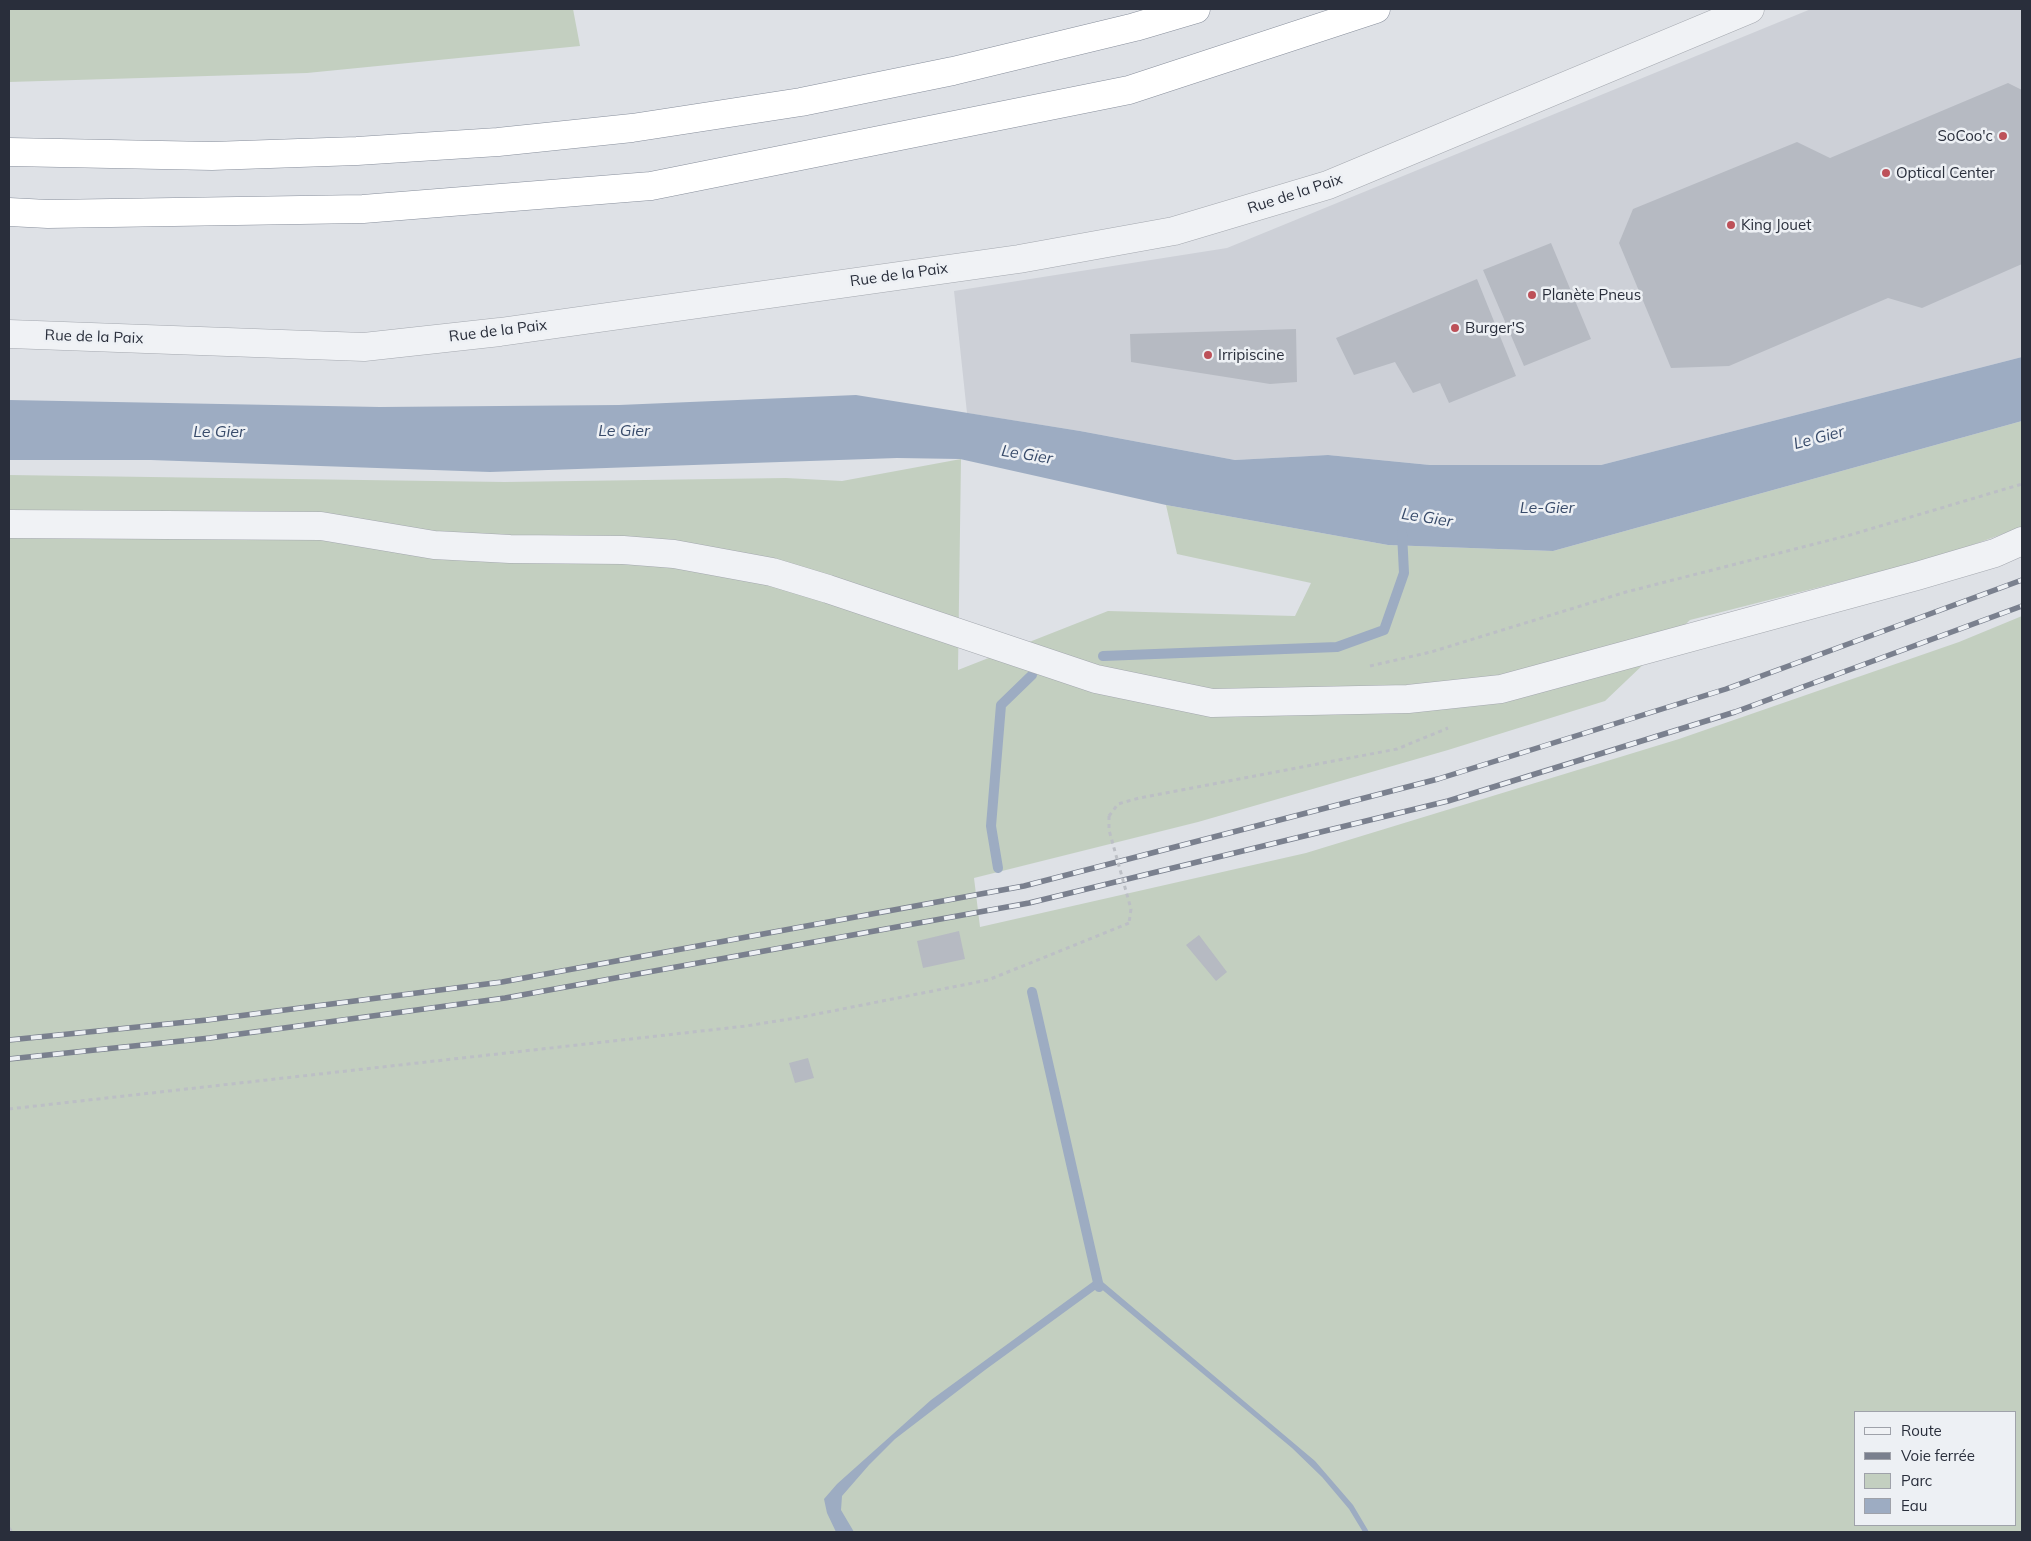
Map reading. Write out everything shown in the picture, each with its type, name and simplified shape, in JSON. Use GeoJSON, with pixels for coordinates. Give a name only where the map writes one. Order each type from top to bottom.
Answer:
{"type":"FeatureCollection","features":[{"type":"Feature","properties":{"kind":"highway"},"geometry":{"type":"LineString","coordinates":[[9,152],[212,156],[358,151],[498,142],[632,128],[801,102],[953,71],[1135,27],[1196,9]]}},
{"type":"Feature","properties":{"kind":"highway"},"geometry":{"type":"LineString","coordinates":[[9,212],[48,214],[363,208],[651,186],[1129,90],[1376,9]]}},
{"type":"Feature","properties":{"kind":"street","name":"Rue de la Paix"},"geometry":{"type":"LineString","coordinates":[[9,334],[364,347],[500,332],[1019,259],[1155,234],[1195,225],[1328,185],[1750,9]]}},
{"type":"Feature","properties":{"kind":"street"},"geometry":{"type":"LineString","coordinates":[[9,524],[321,526],[434,544],[510,549],[623,550],[674,554],[772,572],[1096,679],[1212,703],[1408,699],[1501,689],[1917,576],[1995,553],[2022,542]]}},
{"type":"Feature","properties":{"kind":"path"},"geometry":{"type":"LineString","coordinates":[[1364,667],[1431,652],[1626,592],[1850,535],[2022,484]]}},
{"type":"Feature","properties":{"kind":"path"},"geometry":{"type":"LineString","coordinates":[[9,1109],[746,1026],[802,1017],[988,980],[1130,923],[1132,909],[1109,830],[1109,816],[1118,804],[1139,798],[1398,749],[1447,729],[1454,723]]}},
{"type":"Feature","properties":{"kind":"path"},"geometry":{"type":"LineString","coordinates":[[9,1528],[12,1532]]}},
{"type":"Feature","properties":{"kind":"shaded area"},"geometry":{"type":"Polygon","coordinates":[[[1811,9],[2022,9],[2022,357],[1601,465],[1430,465],[1328,455],[1235,460],[1080,431],[967,413],[954,291],[1227,248],[1811,9]]]}},
{"type":"Feature","properties":{"kind":"green space"},"geometry":{"type":"Polygon","coordinates":[[[9,9],[573,9],[580,46],[307,73],[9,82],[9,9]]]}},
{"type":"Feature","properties":{"kind":"green space"},"geometry":{"type":"Polygon","coordinates":[[[2022,421],[2022,527],[1942,556],[1690,620],[1605,701],[1448,750],[1198,822],[974,878],[980,927],[1306,853],[1679,739],[1959,642],[2022,616],[2022,1532],[9,1532],[9,475],[505,482],[786,478],[842,481],[961,459],[958,670],[1108,611],[1295,616],[1311,583],[1177,554],[1166,505],[1388,545],[1553,551],[2022,421]]]}},
{"type":"Feature","properties":{"kind":"water","name":"Le-Gier"},"geometry":{"type":"Polygon","coordinates":[[[2022,357],[2022,421],[1553,551],[1388,545],[1166,505],[960,459],[897,458],[490,472],[151,460],[9,460],[9,400],[380,407],[619,405],[856,395],[1080,431],[1235,460],[1328,455],[1430,465],[1601,465],[2022,357]]]}},
{"type":"Feature","properties":{"kind":"water"},"geometry":{"type":"Polygon","coordinates":[[[1098,1278],[1315,1461],[1353,1505],[1369,1532],[1363,1532],[1349,1509],[1322,1477],[1292,1448],[1099,1287],[985,1370],[895,1439],[842,1496],[841,1510],[854,1532],[836,1532],[827,1513],[824,1499],[837,1484],[931,1400],[1098,1278]]]}},
{"type":"Feature","properties":{"kind":"building"},"geometry":{"type":"Polygon","coordinates":[[[2008,83],[2022,90],[2022,264],[1922,308],[1888,298],[1729,366],[1671,368],[1619,243],[1633,209],[1797,142],[1830,158],[2008,83]]]}},
{"type":"Feature","properties":{"kind":"building"},"geometry":{"type":"Polygon","coordinates":[[[1551,243],[1591,339],[1524,366],[1483,270],[1551,243]]]}},
{"type":"Feature","properties":{"kind":"building"},"geometry":{"type":"Polygon","coordinates":[[[1477,279],[1516,376],[1449,403],[1440,383],[1413,393],[1395,362],[1354,375],[1336,338],[1477,279]]]}},
{"type":"Feature","properties":{"kind":"building"},"geometry":{"type":"Polygon","coordinates":[[[1296,329],[1297,382],[1270,384],[1131,362],[1130,334],[1296,329]]]}},
{"type":"Feature","properties":{"kind":"building"},"geometry":{"type":"Polygon","coordinates":[[[959,931],[965,959],[923,968],[917,941],[959,931]]]}},
{"type":"Feature","properties":{"kind":"building"},"geometry":{"type":"Polygon","coordinates":[[[1199,935],[1227,972],[1216,981],[1186,945],[1199,935]]]}},
{"type":"Feature","properties":{"kind":"building"},"geometry":{"type":"Polygon","coordinates":[[[808,1058],[814,1078],[795,1083],[789,1063],[808,1058]]]}},
{"type":"Feature","properties":{"kind":"waterway"},"geometry":{"type":"LineString","coordinates":[[1103,656],[1337,647],[1384,630],[1404,573],[1402,533]]}},
{"type":"Feature","properties":{"kind":"waterway"},"geometry":{"type":"LineString","coordinates":[[998,868],[991,826],[1001,705],[1032,675]]}},
{"type":"Feature","properties":{"kind":"waterway"},"geometry":{"type":"LineString","coordinates":[[1032,992],[1099,1287]]}},
{"type":"Feature","properties":{"kind":"railway"},"geometry":{"type":"LineString","coordinates":[[9,1040],[207,1020],[502,982],[1024,886],[1438,779],[1726,689],[2022,580]]}},
{"type":"Feature","properties":{"kind":"railway"},"geometry":{"type":"LineString","coordinates":[[9,1059],[210,1038],[505,998],[1029,903],[1448,801],[1735,712],[2022,606]]}},
{"type":"Feature","properties":{"kind":"place","name":"SoCoo'c"},"geometry":{"type":"Point","coordinates":[2003,136]}},
{"type":"Feature","properties":{"kind":"place","name":"Optical Center"},"geometry":{"type":"Point","coordinates":[1886,173]}},
{"type":"Feature","properties":{"kind":"place","name":"King Jouet"},"geometry":{"type":"Point","coordinates":[1731,225]}},
{"type":"Feature","properties":{"kind":"place","name":"Planète Pneus"},"geometry":{"type":"Point","coordinates":[1532,295]}},
{"type":"Feature","properties":{"kind":"place","name":"Burger'S"},"geometry":{"type":"Point","coordinates":[1455,328]}},
{"type":"Feature","properties":{"kind":"place","name":"Irripiscine"},"geometry":{"type":"Point","coordinates":[1208,355]}},
{"type":"Feature","properties":{"kind":"water label","name":"Le Gier"},"geometry":{"type":"Point","coordinates":[624,431]}},
{"type":"Feature","properties":{"kind":"water label","name":"Le Gier"},"geometry":{"type":"Point","coordinates":[219,432]}},
{"type":"Feature","properties":{"kind":"water label","name":"Le Gier"},"geometry":{"type":"Point","coordinates":[1819,438]}},
{"type":"Feature","properties":{"kind":"water label","name":"Le Gier"},"geometry":{"type":"Point","coordinates":[1027,455]}},
{"type":"Feature","properties":{"kind":"water label","name":"Le Gier"},"geometry":{"type":"Point","coordinates":[1427,518]}}]}
